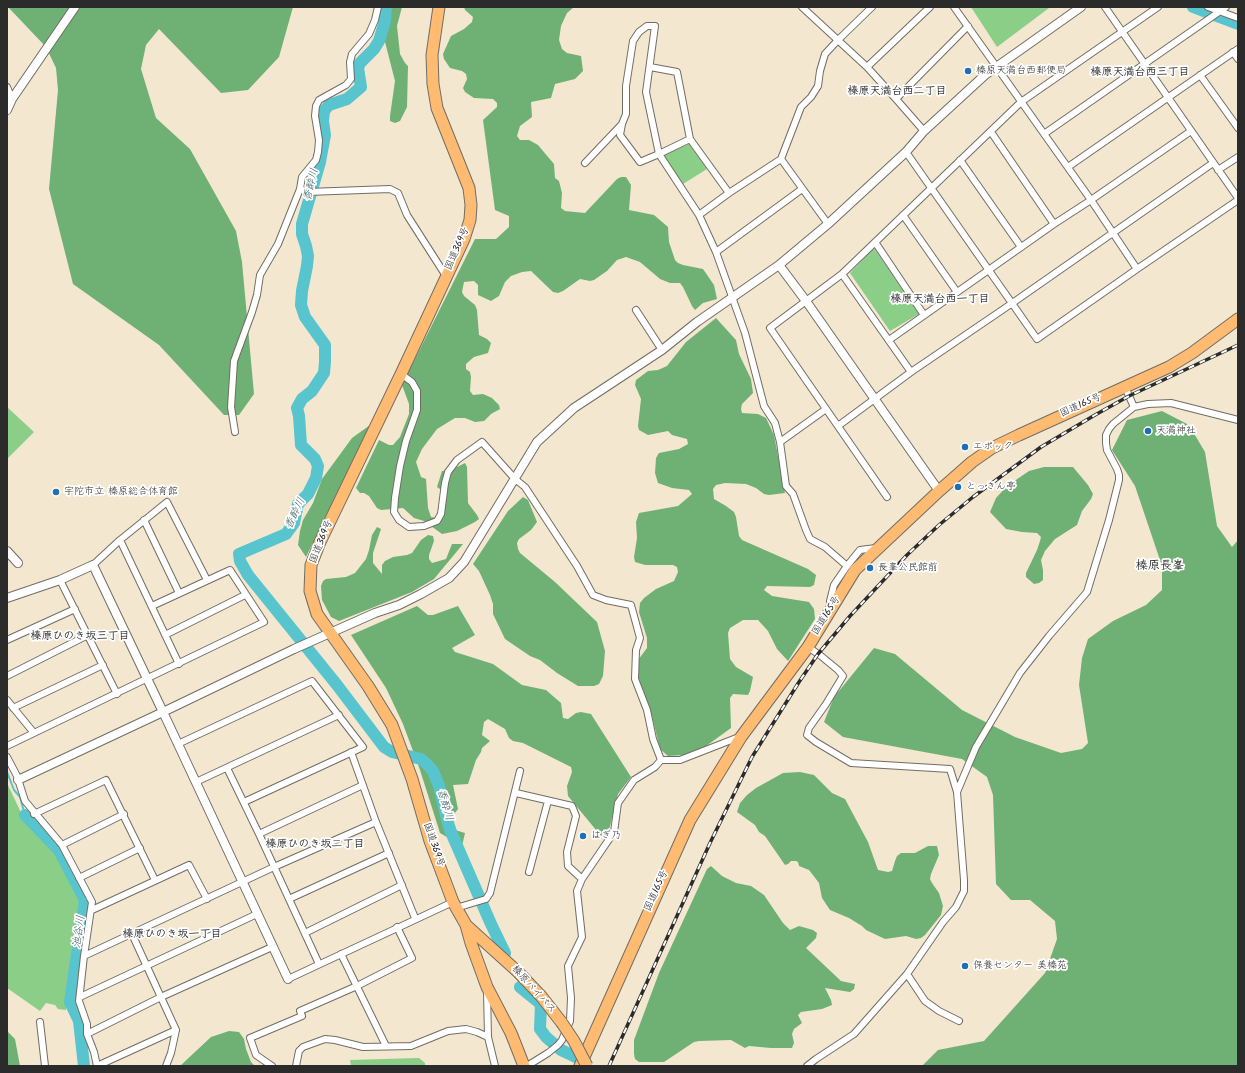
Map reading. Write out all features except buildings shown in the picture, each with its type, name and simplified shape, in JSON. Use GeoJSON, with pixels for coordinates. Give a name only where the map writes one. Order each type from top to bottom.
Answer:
{"type":"FeatureCollection","features":[{"type":"Feature","properties":{"kind":"highway","name":"国道369号"},"geometry":{"type":"LineString","coordinates":[[439,7],[432,55],[433,84],[437,108],[469,188],[471,205],[470,220],[466,233],[401,374],[320,542],[311,565],[310,591],[317,614],[368,686],[392,725],[412,779],[430,841],[455,905],[466,925],[486,987],[511,1033],[525,1066]]}},
{"type":"Feature","properties":{"kind":"highway","name":"国道165号"},"geometry":{"type":"LineString","coordinates":[[580,1066],[690,820],[741,737],[808,647],[855,570],[939,491],[972,462],[992,448],[1169,367],[1192,353],[1238,319]]}},
{"type":"Feature","properties":{"kind":"highway","name":"榛原バイパス"},"geometry":{"type":"LineString","coordinates":[[466,925],[518,972],[541,996],[574,1041],[587,1066]]}},
{"type":"Feature","properties":{"kind":"street"},"geometry":{"type":"LineString","coordinates":[[7,110],[12,99],[75,7]]}},
{"type":"Feature","properties":{"kind":"street"},"geometry":{"type":"LineString","coordinates":[[235,432],[231,407],[234,361],[254,306],[260,275],[278,244],[300,189],[302,177],[316,160],[319,140],[315,116],[316,106],[319,100],[346,84],[351,79],[350,62],[352,54],[369,34],[375,20],[378,7]]}},
{"type":"Feature","properties":{"kind":"street"},"geometry":{"type":"LineString","coordinates":[[802,7],[867,67],[924,131]]}},
{"type":"Feature","properties":{"kind":"street"},"geometry":{"type":"LineString","coordinates":[[699,215],[729,193],[781,159],[800,107],[811,97],[818,86],[820,71],[825,54],[872,7]]}},
{"type":"Feature","properties":{"kind":"street"},"geometry":{"type":"LineString","coordinates":[[867,67],[930,7]]}},
{"type":"Feature","properties":{"kind":"street"},"geometry":{"type":"LineString","coordinates":[[954,7],[1068,167],[1137,268]]}},
{"type":"Feature","properties":{"kind":"street"},"geometry":{"type":"LineString","coordinates":[[18,780],[294,649],[374,613],[404,602],[449,578],[464,562],[476,544],[537,442],[574,408],[662,350],[697,322],[779,265],[828,224],[906,152],[924,131],[984,75],[1081,7]]}},
{"type":"Feature","properties":{"kind":"street"},"geometry":{"type":"LineString","coordinates":[[906,152],[1011,304],[1037,339],[1238,199],[1105,7]]}},
{"type":"Feature","properties":{"kind":"street"},"geometry":{"type":"LineString","coordinates":[[888,497],[770,328],[842,274],[1021,102],[1158,7]]}},
{"type":"Feature","properties":{"kind":"street"},"geometry":{"type":"LineString","coordinates":[[1208,7],[1238,18]]}},
{"type":"Feature","properties":{"kind":"street"},"geometry":{"type":"LineString","coordinates":[[1044,134],[1226,7]]}},
{"type":"Feature","properties":{"kind":"street"},"geometry":{"type":"LineString","coordinates":[[690,139],[659,154],[640,162],[620,135],[626,114],[626,86],[633,41],[639,32],[647,26],[655,26],[646,92],[659,154],[699,215],[716,252],[745,333],[764,406],[775,423],[780,442],[786,486],[793,494],[810,539],[825,547],[847,566]]}},
{"type":"Feature","properties":{"kind":"street"},"geometry":{"type":"LineString","coordinates":[[896,99],[968,26]]}},
{"type":"Feature","properties":{"kind":"street"},"geometry":{"type":"LineString","coordinates":[[1068,167],[1236,50],[1238,59]]}},
{"type":"Feature","properties":{"kind":"street"},"geometry":{"type":"LineString","coordinates":[[650,67],[677,72],[690,139],[729,193]]}},
{"type":"Feature","properties":{"kind":"street"},"geometry":{"type":"LineString","coordinates":[[1200,75],[1238,128]]}},
{"type":"Feature","properties":{"kind":"street"},"geometry":{"type":"LineString","coordinates":[[7,87],[12,99]]}},
{"type":"Feature","properties":{"kind":"street"},"geometry":{"type":"LineString","coordinates":[[585,163],[622,124]]}},
{"type":"Feature","properties":{"kind":"street"},"geometry":{"type":"LineString","coordinates":[[888,340],[1054,224],[1191,131]]}},
{"type":"Feature","properties":{"kind":"street"},"geometry":{"type":"LineString","coordinates":[[991,132],[1054,224]]}},
{"type":"Feature","properties":{"kind":"street"},"geometry":{"type":"LineString","coordinates":[[1218,170],[1238,157]]}},
{"type":"Feature","properties":{"kind":"street"},"geometry":{"type":"LineString","coordinates":[[781,159],[828,224]]}},
{"type":"Feature","properties":{"kind":"street"},"geometry":{"type":"LineString","coordinates":[[960,160],[1021,247]]}},
{"type":"Feature","properties":{"kind":"street"},"geometry":{"type":"LineString","coordinates":[[838,426],[911,372],[1113,234],[1213,163]]}},
{"type":"Feature","properties":{"kind":"street"},"geometry":{"type":"LineString","coordinates":[[300,189],[307,192],[390,189],[398,193],[407,214],[446,276]]}},
{"type":"Feature","properties":{"kind":"street"},"geometry":{"type":"LineString","coordinates":[[716,252],[802,189]]}},
{"type":"Feature","properties":{"kind":"street"},"geometry":{"type":"LineString","coordinates":[[903,215],[957,292]]}},
{"type":"Feature","properties":{"kind":"street"},"geometry":{"type":"LineString","coordinates":[[875,242],[924,315]]}},
{"type":"Feature","properties":{"kind":"street"},"geometry":{"type":"LineString","coordinates":[[779,265],[806,301],[939,491]]}},
{"type":"Feature","properties":{"kind":"street"},"geometry":{"type":"LineString","coordinates":[[842,274],[911,372]]}},
{"type":"Feature","properties":{"kind":"street"},"geometry":{"type":"LineString","coordinates":[[636,310],[662,350]]}},
{"type":"Feature","properties":{"kind":"street"},"geometry":{"type":"LineString","coordinates":[[401,374],[412,382],[417,391],[417,410],[406,441],[400,466],[394,512],[399,520],[409,527],[424,526],[437,521],[441,514],[444,483],[448,472],[457,460],[482,442],[515,479],[525,487],[577,566],[593,595],[606,600],[631,605],[640,638],[636,650],[635,679],[647,710],[653,739],[661,760]]}},
{"type":"Feature","properties":{"kind":"street"},"geometry":{"type":"LineString","coordinates":[[1124,387],[1134,407]]}},
{"type":"Feature","properties":{"kind":"street"},"geometry":{"type":"LineString","coordinates":[[956,792],[976,747],[1020,674],[1049,636],[1087,592],[1109,520],[1119,480],[1117,469],[1107,450],[1106,443],[1106,435],[1113,424],[1134,407],[1148,404],[1171,403],[1238,420]]}},
{"type":"Feature","properties":{"kind":"street"},"geometry":{"type":"LineString","coordinates":[[780,442],[826,409]]}},
{"type":"Feature","properties":{"kind":"street"},"geometry":{"type":"LineString","coordinates":[[7,598],[60,580],[93,565],[120,540],[167,502],[207,580]]}},
{"type":"Feature","properties":{"kind":"street"},"geometry":{"type":"LineString","coordinates":[[144,520],[179,593]]}},
{"type":"Feature","properties":{"kind":"street"},"geometry":{"type":"LineString","coordinates":[[120,540],[179,664]]}},
{"type":"Feature","properties":{"kind":"street"},"geometry":{"type":"LineString","coordinates":[[831,609],[830,601],[834,585],[847,566],[860,550],[879,547]]}},
{"type":"Feature","properties":{"kind":"street"},"geometry":{"type":"LineString","coordinates":[[7,551],[18,563]]}},
{"type":"Feature","properties":{"kind":"street"},"geometry":{"type":"LineString","coordinates":[[93,565],[288,979],[415,918],[455,905],[486,899],[490,893],[516,793],[520,771]]}},
{"type":"Feature","properties":{"kind":"street"},"geometry":{"type":"LineString","coordinates":[[7,746],[264,622],[230,570],[152,606]]}},
{"type":"Feature","properties":{"kind":"street"},"geometry":{"type":"LineString","coordinates":[[60,580],[117,694]]}},
{"type":"Feature","properties":{"kind":"street"},"geometry":{"type":"LineString","coordinates":[[164,635],[246,595]]}},
{"type":"Feature","properties":{"kind":"street"},"geometry":{"type":"LineString","coordinates":[[7,640],[75,609]]}},
{"type":"Feature","properties":{"kind":"street"},"geometry":{"type":"LineString","coordinates":[[7,676],[88,636]]}},
{"type":"Feature","properties":{"kind":"street"},"geometry":{"type":"LineString","coordinates":[[807,1066],[854,1034],[907,974],[956,907],[964,891],[956,792],[950,769],[851,763],[807,735],[809,728],[843,676],[838,670],[808,647]]}},
{"type":"Feature","properties":{"kind":"street"},"geometry":{"type":"LineString","coordinates":[[13,708],[103,664]]}},
{"type":"Feature","properties":{"kind":"street"},"geometry":{"type":"LineString","coordinates":[[178,744],[312,681],[363,747],[244,802]]}},
{"type":"Feature","properties":{"kind":"street"},"geometry":{"type":"LineString","coordinates":[[7,700],[34,733]]}},
{"type":"Feature","properties":{"kind":"street"},"geometry":{"type":"LineString","coordinates":[[196,782],[339,716]]}},
{"type":"Feature","properties":{"kind":"street"},"geometry":{"type":"LineString","coordinates":[[525,1066],[556,1047],[562,1040],[570,1021],[571,998],[568,966],[582,937],[577,891],[582,879],[614,832],[618,803],[634,780],[655,767],[661,760],[680,760],[741,737]]}},
{"type":"Feature","properties":{"kind":"street"},"geometry":{"type":"LineString","coordinates":[[351,752],[376,822],[415,918]]}},
{"type":"Feature","properties":{"kind":"street"},"geometry":{"type":"LineString","coordinates":[[7,757],[26,801],[34,814],[62,846],[92,902],[79,1001],[87,1024],[87,1034],[94,1052],[97,1066],[176,1030]]}},
{"type":"Feature","properties":{"kind":"street"},"geometry":{"type":"LineString","coordinates":[[227,768],[319,964]]}},
{"type":"Feature","properties":{"kind":"street"},"geometry":{"type":"LineString","coordinates":[[34,814],[106,780],[124,814],[155,880]]}},
{"type":"Feature","properties":{"kind":"street"},"geometry":{"type":"LineString","coordinates":[[259,834],[323,802],[363,785]]}},
{"type":"Feature","properties":{"kind":"street"},"geometry":{"type":"LineString","coordinates":[[516,793],[572,806],[576,816],[567,852],[568,866],[582,879]]}},
{"type":"Feature","properties":{"kind":"street"},"geometry":{"type":"LineString","coordinates":[[529,872],[548,801]]}},
{"type":"Feature","properties":{"kind":"street"},"geometry":{"type":"LineString","coordinates":[[62,846],[124,814]]}},
{"type":"Feature","properties":{"kind":"street"},"geometry":{"type":"LineString","coordinates":[[84,956],[243,883],[274,867],[376,822]]}},
{"type":"Feature","properties":{"kind":"street"},"geometry":{"type":"LineString","coordinates":[[79,878],[140,848]]}},
{"type":"Feature","properties":{"kind":"street"},"geometry":{"type":"LineString","coordinates":[[289,899],[389,853]]}},
{"type":"Feature","properties":{"kind":"street"},"geometry":{"type":"LineString","coordinates":[[92,910],[189,865],[207,899]]}},
{"type":"Feature","properties":{"kind":"street"},"geometry":{"type":"LineString","coordinates":[[305,933],[402,885]]}},
{"type":"Feature","properties":{"kind":"street"},"geometry":{"type":"LineString","coordinates":[[80,997],[257,914]]}},
{"type":"Feature","properties":{"kind":"street"},"geometry":{"type":"LineString","coordinates":[[272,1066],[256,1055],[250,1038],[302,1016],[300,1011],[357,986],[412,958],[397,927]]}},
{"type":"Feature","properties":{"kind":"street"},"geometry":{"type":"LineString","coordinates":[[132,934],[176,1030],[171,1053],[166,1066]]}},
{"type":"Feature","properties":{"kind":"street"},"geometry":{"type":"LineString","coordinates":[[87,1034],[161,997],[272,947]]}},
{"type":"Feature","properties":{"kind":"street"},"geometry":{"type":"LineString","coordinates":[[342,954],[386,1046]]}},
{"type":"Feature","properties":{"kind":"street"},"geometry":{"type":"LineString","coordinates":[[907,974],[925,1001],[939,1011],[959,1021]]}},
{"type":"Feature","properties":{"kind":"street"},"geometry":{"type":"LineString","coordinates":[[486,987],[488,1037],[495,1066]]}},
{"type":"Feature","properties":{"kind":"street"},"geometry":{"type":"LineString","coordinates":[[40,1022],[45,1066]]}},
{"type":"Feature","properties":{"kind":"street"},"geometry":{"type":"LineString","coordinates":[[296,1066],[299,1051],[303,1047],[325,1039],[363,1047],[411,1046],[448,1030],[466,1029],[488,1037]]}},
{"type":"Feature","properties":{"kind":"green space"},"geometry":{"type":"Polygon","coordinates":[[[8,7],[293,7],[279,57],[248,90],[221,93],[159,29],[146,45],[141,69],[156,118],[190,149],[236,231],[242,262],[254,394],[239,415],[224,415],[159,345],[73,284],[49,189],[58,90],[56,68],[46,47],[8,7]]]}},
{"type":"Feature","properties":{"kind":"green space"},"geometry":{"type":"Polygon","coordinates":[[[389,7],[402,7],[397,26],[400,54],[408,66],[407,107],[400,121],[395,123],[390,121],[390,116],[395,81],[384,38],[389,7]]]}},
{"type":"Feature","properties":{"kind":"green space"},"geometry":{"type":"Polygon","coordinates":[[[464,7],[574,7],[567,13],[561,26],[559,40],[562,49],[567,53],[581,56],[583,71],[575,79],[555,84],[551,98],[531,102],[532,117],[520,126],[517,136],[520,140],[529,140],[538,145],[554,164],[555,178],[559,181],[562,193],[561,208],[565,211],[585,213],[617,179],[626,177],[631,185],[629,210],[654,215],[668,227],[669,242],[675,260],[683,265],[703,269],[714,285],[717,299],[703,303],[695,310],[680,283],[670,283],[660,279],[640,262],[626,257],[617,260],[607,271],[594,280],[590,281],[580,279],[558,293],[553,292],[531,271],[522,272],[511,276],[505,282],[499,296],[491,301],[478,295],[478,285],[474,281],[464,282],[462,292],[464,296],[475,305],[477,310],[479,335],[491,343],[488,353],[474,357],[466,364],[466,369],[470,372],[471,377],[470,391],[473,395],[483,394],[492,398],[499,405],[500,409],[491,414],[484,421],[475,422],[465,418],[455,418],[437,429],[422,449],[416,462],[421,477],[426,479],[428,508],[431,517],[443,519],[447,494],[437,487],[442,471],[451,470],[465,463],[467,467],[468,503],[479,519],[457,531],[442,534],[424,521],[414,518],[403,508],[381,510],[377,508],[369,496],[364,493],[360,493],[356,488],[379,440],[389,445],[393,445],[400,437],[409,414],[409,404],[402,385],[475,239],[496,239],[509,227],[509,216],[495,210],[483,120],[497,107],[497,103],[493,99],[474,98],[465,92],[463,88],[467,79],[466,74],[462,71],[450,68],[444,59],[443,54],[451,36],[464,29],[472,22],[473,17],[465,10],[464,7]]]}},
{"type":"Feature","properties":{"kind":"green space"},"geometry":{"type":"Polygon","coordinates":[[[971,7],[1048,7],[1049,8],[997,47],[971,7]]]}},
{"type":"Feature","properties":{"kind":"green space"},"geometry":{"type":"Polygon","coordinates":[[[689,144],[707,169],[683,184],[664,155],[689,144]]]}},
{"type":"Feature","properties":{"kind":"green space"},"geometry":{"type":"Polygon","coordinates":[[[874,248],[919,314],[890,331],[850,273],[874,248]]]}},
{"type":"Feature","properties":{"kind":"green space"},"geometry":{"type":"Polygon","coordinates":[[[716,318],[736,340],[739,354],[751,379],[753,393],[742,404],[742,413],[758,414],[766,418],[774,435],[785,493],[769,495],[764,494],[756,488],[746,484],[725,483],[716,485],[713,489],[714,499],[734,512],[739,536],[742,540],[808,569],[816,575],[814,585],[810,587],[767,586],[764,590],[772,596],[809,602],[814,609],[815,619],[788,661],[777,649],[768,631],[758,620],[743,620],[730,628],[728,633],[730,659],[736,667],[753,677],[750,691],[748,695],[733,694],[730,698],[731,728],[702,749],[683,755],[668,756],[660,749],[650,708],[639,679],[638,660],[647,648],[647,638],[639,612],[640,603],[644,598],[656,589],[674,581],[678,572],[677,567],[673,565],[645,565],[635,562],[634,557],[637,538],[636,522],[639,513],[678,506],[692,494],[689,490],[672,488],[658,483],[655,473],[656,458],[659,453],[679,449],[688,444],[687,439],[672,435],[668,431],[648,435],[639,430],[638,426],[641,399],[635,385],[636,380],[648,371],[658,370],[667,366],[686,342],[716,318]]]}},
{"type":"Feature","properties":{"kind":"green space"},"geometry":{"type":"Polygon","coordinates":[[[7,407],[34,432],[7,459],[7,407]]]}},
{"type":"Feature","properties":{"kind":"green space"},"geometry":{"type":"Polygon","coordinates":[[[1162,411],[1189,425],[1205,452],[1217,526],[1232,547],[1238,540],[1238,1066],[922,1066],[938,1050],[984,1041],[1045,973],[1057,939],[1055,921],[1030,900],[1011,900],[996,884],[993,795],[987,777],[962,759],[843,737],[824,722],[834,697],[874,648],[895,654],[962,710],[1015,737],[1061,753],[1082,749],[1088,743],[1079,685],[1082,658],[1088,639],[1113,621],[1146,605],[1162,590],[1162,566],[1135,486],[1112,450],[1127,420],[1162,411]]]}},
{"type":"Feature","properties":{"kind":"green space"},"geometry":{"type":"Polygon","coordinates":[[[370,425],[306,557],[298,545],[300,531],[303,520],[313,503],[322,479],[352,438],[370,425]]]}},
{"type":"Feature","properties":{"kind":"green space"},"geometry":{"type":"Polygon","coordinates":[[[1044,467],[1073,467],[1088,485],[1093,494],[1082,511],[1077,525],[1055,539],[1045,551],[1041,560],[1043,580],[1034,584],[1026,577],[1026,573],[1037,550],[1041,537],[1037,533],[1006,529],[990,512],[996,498],[1007,486],[1029,471],[1044,467]]]}},
{"type":"Feature","properties":{"kind":"green space"},"geometry":{"type":"Polygon","coordinates":[[[523,497],[528,500],[537,522],[531,530],[519,539],[517,543],[520,553],[555,582],[597,622],[605,651],[603,676],[599,684],[594,686],[578,686],[540,660],[530,656],[505,639],[493,614],[493,604],[490,595],[479,571],[473,564],[508,511],[523,497]]]}},
{"type":"Feature","properties":{"kind":"green space"},"geometry":{"type":"Polygon","coordinates":[[[377,527],[381,529],[373,553],[373,563],[382,574],[382,565],[385,561],[393,557],[412,553],[421,540],[428,535],[433,536],[434,541],[429,555],[429,559],[432,563],[446,559],[452,544],[463,544],[434,579],[412,592],[339,621],[331,617],[322,600],[321,586],[323,581],[326,579],[346,577],[355,573],[366,559],[372,535],[377,527]]]}},
{"type":"Feature","properties":{"kind":"green space"},"geometry":{"type":"Polygon","coordinates":[[[417,606],[428,615],[433,615],[458,606],[475,635],[452,648],[455,652],[493,664],[522,685],[546,690],[561,703],[563,718],[568,719],[576,713],[581,712],[591,714],[631,777],[618,794],[609,830],[601,836],[568,796],[567,786],[572,772],[571,767],[523,743],[513,741],[509,738],[505,729],[488,719],[484,722],[482,735],[490,741],[482,748],[476,760],[468,784],[453,785],[458,809],[455,813],[444,814],[445,827],[465,833],[462,846],[440,833],[420,770],[403,724],[386,688],[351,635],[417,606]]]}},
{"type":"Feature","properties":{"kind":"green space"},"geometry":{"type":"Polygon","coordinates":[[[800,772],[814,775],[832,793],[845,799],[868,842],[878,870],[888,872],[892,871],[897,856],[901,853],[915,853],[928,846],[937,846],[939,855],[930,879],[939,893],[943,906],[941,915],[921,938],[916,939],[906,936],[885,939],[866,930],[849,918],[830,910],[822,898],[819,883],[809,870],[799,866],[798,862],[796,861],[791,861],[785,865],[765,836],[759,832],[755,825],[737,812],[740,803],[756,788],[783,773],[800,772]]]}},
{"type":"Feature","properties":{"kind":"green space"},"geometry":{"type":"Polygon","coordinates":[[[7,783],[24,819],[56,852],[81,902],[82,912],[66,1010],[58,1009],[55,1005],[46,1003],[40,1011],[7,988],[7,783]]]}},
{"type":"Feature","properties":{"kind":"green space"},"geometry":{"type":"Polygon","coordinates":[[[711,866],[722,876],[736,883],[751,886],[764,895],[783,923],[790,930],[799,926],[813,930],[817,933],[816,938],[806,948],[841,981],[855,984],[854,989],[850,992],[825,988],[832,1005],[822,1009],[801,1012],[798,1015],[802,1023],[794,1029],[792,1034],[794,1043],[792,1048],[749,1046],[745,1048],[731,1040],[699,1041],[694,1042],[664,1062],[639,1062],[635,1059],[634,1040],[659,973],[707,869],[711,866]]]}},
{"type":"Feature","properties":{"kind":"green space"},"geometry":{"type":"Polygon","coordinates":[[[7,1031],[15,1039],[20,1066],[7,1066],[7,1031]]]}},
{"type":"Feature","properties":{"kind":"green space"},"geometry":{"type":"Polygon","coordinates":[[[229,1031],[239,1032],[244,1039],[251,1062],[255,1066],[180,1066],[211,1037],[229,1031]]]}},
{"type":"Feature","properties":{"kind":"green space"},"geometry":{"type":"Polygon","coordinates":[[[419,1058],[425,1063],[425,1066],[351,1066],[350,1060],[419,1058]]]}},
{"type":"Feature","properties":{"kind":"waterway","name":"香酔川"},"geometry":{"type":"LineString","coordinates":[[386,7],[385,21],[379,41],[374,49],[360,63],[358,68],[361,87],[347,99],[329,105],[324,111],[323,121],[325,135],[320,162],[302,224],[302,234],[308,256],[301,305],[305,317],[325,345],[324,373],[312,391],[302,399],[297,408],[301,445],[315,459],[318,466],[316,478],[308,494],[298,504],[294,523],[286,534],[239,554],[240,561],[248,575],[337,685],[384,747],[392,752],[421,759],[433,771],[439,786],[451,832],[505,953]]}},
{"type":"Feature","properties":{"kind":"waterway"},"geometry":{"type":"LineString","coordinates":[[1193,7],[1238,24]]}},
{"type":"Feature","properties":{"kind":"waterway"},"geometry":{"type":"LineString","coordinates":[[7,772],[14,790],[20,797],[25,815]]}},
{"type":"Feature","properties":{"kind":"waterway","name":"池谷川"},"geometry":{"type":"LineString","coordinates":[[25,815],[59,850],[85,900],[70,1002],[79,1021],[84,1066]]}},
{"type":"Feature","properties":{"kind":"waterway","name":"香酔川"},"geometry":{"type":"LineString","coordinates":[[520,987],[541,1004],[540,1029],[546,1037],[561,1050],[576,1057]]}},
{"type":"Feature","properties":{"kind":"railway"},"geometry":{"type":"LineString","coordinates":[[609,1066],[710,843],[752,757],[818,654],[850,616],[907,555],[939,525],[973,497],[1041,447],[1129,396],[1238,345]]}},
{"type":"Feature","properties":{"kind":"place","name":"榛原天満台西郵便局"},"geometry":{"type":"Point","coordinates":[968,71]}},
{"type":"Feature","properties":{"kind":"place","name":"天満神社"},"geometry":{"type":"Point","coordinates":[1148,431]}},
{"type":"Feature","properties":{"kind":"place","name":"エポック"},"geometry":{"type":"Point","coordinates":[965,447]}},
{"type":"Feature","properties":{"kind":"place","name":"とっきん亭"},"geometry":{"type":"Point","coordinates":[958,487]}},
{"type":"Feature","properties":{"kind":"place","name":"宇陀市立 榛原総合体育館"},"geometry":{"type":"Point","coordinates":[56,492]}},
{"type":"Feature","properties":{"kind":"place","name":"長峯公民館前"},"geometry":{"type":"Point","coordinates":[870,568]}},
{"type":"Feature","properties":{"kind":"place","name":"はぎ乃"},"geometry":{"type":"Point","coordinates":[583,836]}},
{"type":"Feature","properties":{"kind":"place","name":"保養センター 美榛苑"},"geometry":{"type":"Point","coordinates":[965,966]}},
{"type":"Feature","properties":{"kind":"district","name":"榛原天満台西三丁目"},"geometry":{"type":"Point","coordinates":[1140,73]}},
{"type":"Feature","properties":{"kind":"district","name":"榛原天満台西二丁目"},"geometry":{"type":"Point","coordinates":[897,92]}},
{"type":"Feature","properties":{"kind":"district","name":"榛原天満台西一丁目"},"geometry":{"type":"Point","coordinates":[940,300]}},
{"type":"Feature","properties":{"kind":"district","name":"榛原長峯"},"geometry":{"type":"Point","coordinates":[1160,567]}},
{"type":"Feature","properties":{"kind":"district","name":"榛原ひのき坂三丁目"},"geometry":{"type":"Point","coordinates":[80,637]}},
{"type":"Feature","properties":{"kind":"district","name":"榛原ひのき坂二丁目"},"geometry":{"type":"Point","coordinates":[315,845]}},
{"type":"Feature","properties":{"kind":"district","name":"榛原ひのき坂一丁目"},"geometry":{"type":"Point","coordinates":[172,935]}}]}
